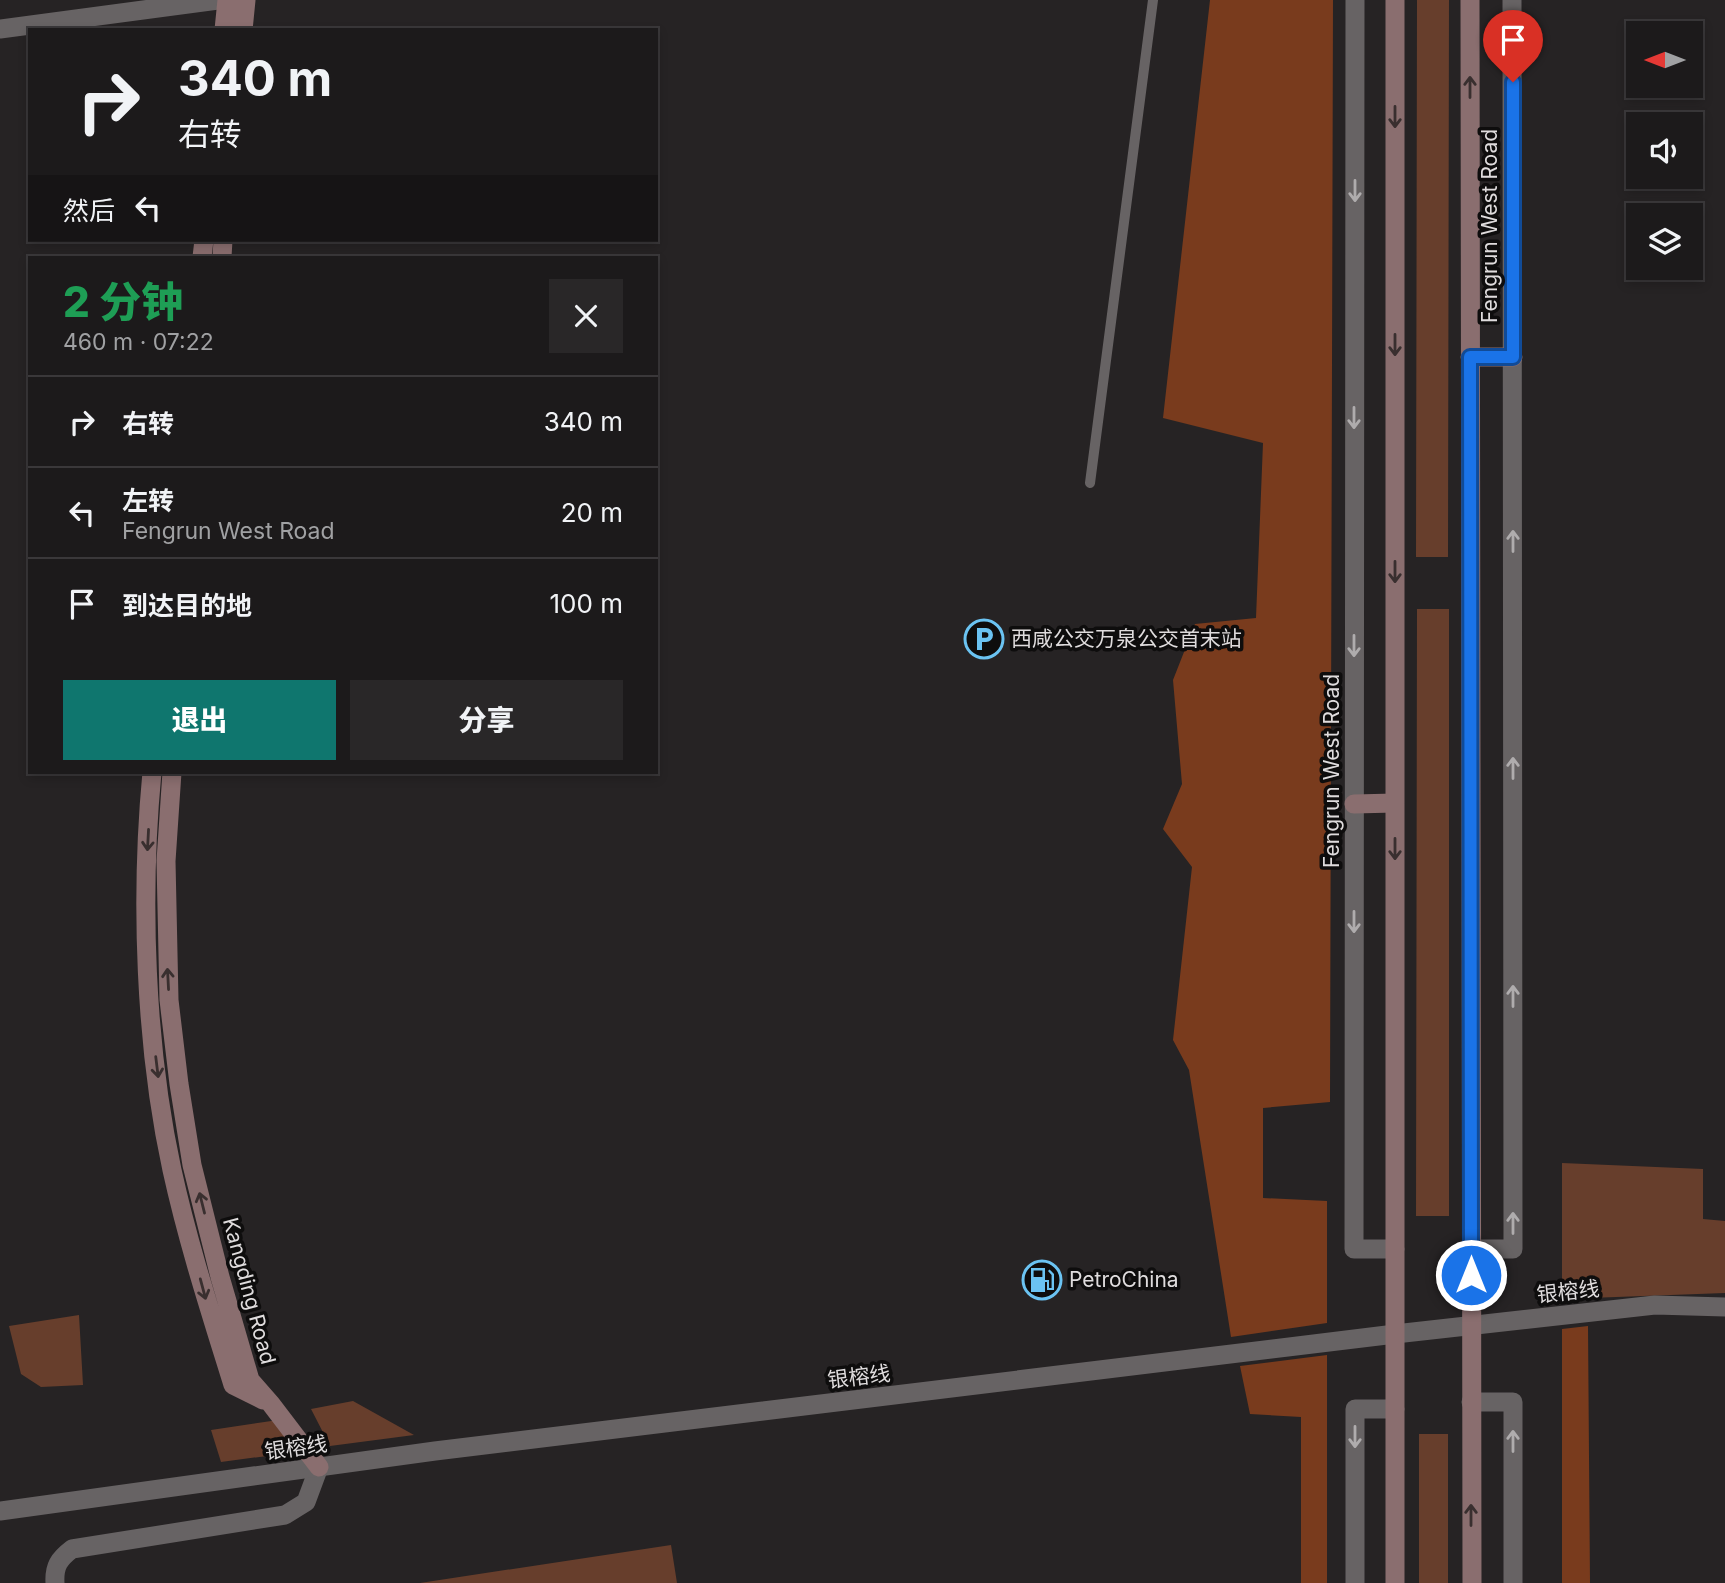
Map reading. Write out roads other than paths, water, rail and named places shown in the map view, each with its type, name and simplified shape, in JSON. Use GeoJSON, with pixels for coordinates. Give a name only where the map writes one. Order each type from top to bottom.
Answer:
{"type":"FeatureCollection","features":[{"type":"Feature","properties":{"kind":"main road"},"geometry":{"type":"LineString","coordinates":[[224,28],[227,0]]}},
{"type":"Feature","properties":{"kind":"main road"},"geometry":{"type":"LineString","coordinates":[[243,28],[246,0]]}},
{"type":"Feature","properties":{"kind":"main road"},"geometry":{"type":"LineString","coordinates":[[1395,0],[1395,1583]]}},
{"type":"Feature","properties":{"kind":"main road","name":"Fengrun West Road"},"geometry":{"type":"LineString","coordinates":[[1470,0],[1472,1583]]}},
{"type":"Feature","properties":{"kind":"main road"},"geometry":{"type":"LineString","coordinates":[[1470,357],[1513,357]]}},
{"type":"Feature","properties":{"kind":"main road","name":"Kangding Road"},"geometry":{"type":"LineString","coordinates":[[152,774],[148,856],[149,975],[153,1035],[172,1168],[208,1307],[233,1385],[271,1404]]}},
{"type":"Feature","properties":{"kind":"main road","name":"Kangding Road"},"geometry":{"type":"LineString","coordinates":[[172,774],[166,861],[166,934],[169,1000],[179,1084],[192,1165],[242,1354],[250,1380],[271,1404]]}},
{"type":"Feature","properties":{"kind":"main road"},"geometry":{"type":"LineString","coordinates":[[1354,804],[1395,803]]}},
{"type":"Feature","properties":{"kind":"main road"},"geometry":{"type":"LineString","coordinates":[[271,1404],[319,1467]]}},
{"type":"Feature","properties":{"kind":"street"},"geometry":{"type":"LineString","coordinates":[[0,29],[218,0]]}},
{"type":"Feature","properties":{"kind":"street","name":"Fengrun West Road"},"geometry":{"type":"LineString","coordinates":[[1355,0],[1354,1249],[1395,1249]]}},
{"type":"Feature","properties":{"kind":"street","name":"Fengrun West Road"},"geometry":{"type":"LineString","coordinates":[[1471,1249],[1513,1249],[1512,0]]}},
{"type":"Feature","properties":{"kind":"street","name":"银榕线"},"geometry":{"type":"LineString","coordinates":[[0,1511],[319,1467],[1471,1326],[1655,1305],[1725,1307]]}},
{"type":"Feature","properties":{"kind":"street"},"geometry":{"type":"LineString","coordinates":[[1471,1402],[1513,1402],[1513,1583]]}},
{"type":"Feature","properties":{"kind":"street"},"geometry":{"type":"LineString","coordinates":[[1355,1583],[1355,1409],[1395,1409]]}},
{"type":"Feature","properties":{"kind":"street"},"geometry":{"type":"LineString","coordinates":[[55,1583],[54,1572],[60,1558],[72,1549],[285,1515],[306,1502],[319,1467]]}},
{"type":"Feature","properties":{"kind":"lane"},"geometry":{"type":"LineString","coordinates":[[1090,483],[1153,0]]}},
{"type":"Feature","properties":{"kind":"place","name":"西咸公交万泉公交首末站"},"geometry":{"type":"Point","coordinates":[984,639]}},
{"type":"Feature","properties":{"kind":"place","name":"PetroChina"},"geometry":{"type":"Point","coordinates":[1042,1280]}}]}
